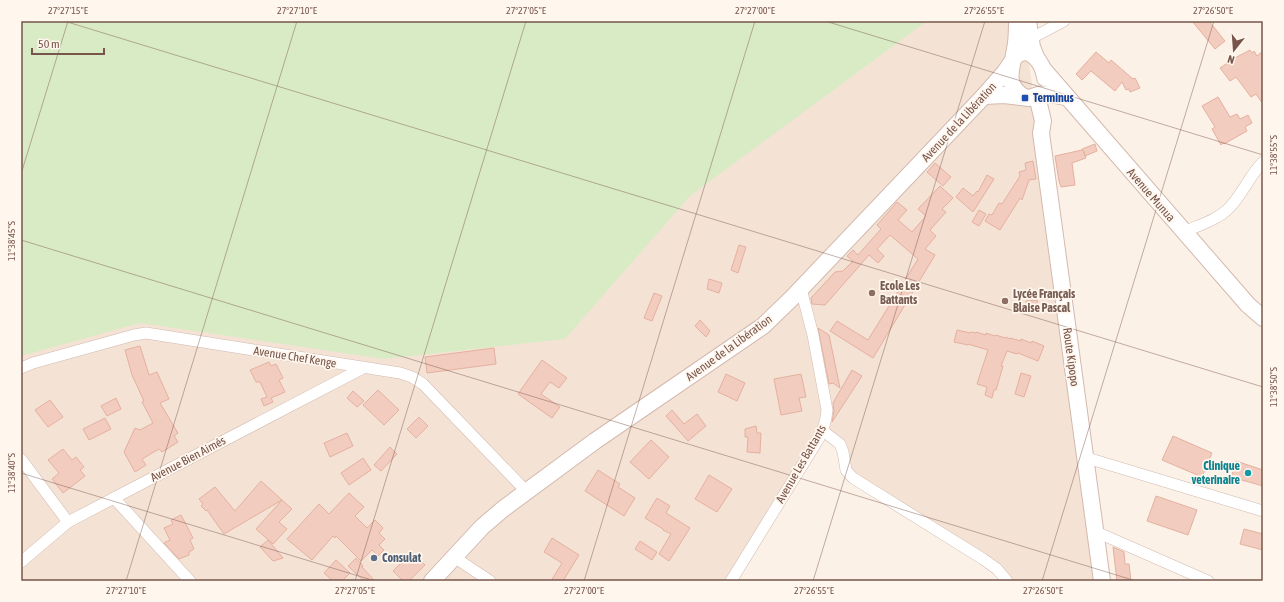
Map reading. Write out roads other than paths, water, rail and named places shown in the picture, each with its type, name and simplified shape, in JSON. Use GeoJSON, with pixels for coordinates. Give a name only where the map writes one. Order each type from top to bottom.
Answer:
{"type":"FeatureCollection","features":[{"type":"Feature","properties":{"kind":"main road"},"geometry":{"type":"LineString","coordinates":[[1017,21],[1017,39],[1010,73],[1012,84],[1018,92],[1031,96],[1042,90],[1044,83],[1040,64],[1030,39],[1028,21]]}},
{"type":"Feature","properties":{"kind":"main road"},"geometry":{"type":"LineString","coordinates":[[1012,60],[1019,54],[1025,53],[1031,54],[1040,64]]}},
{"type":"Feature","properties":{"kind":"main road","name":"Avenue de la Libération"},"geometry":{"type":"LineString","coordinates":[[432,581],[482,527],[526,491],[595,441],[763,326],[984,96],[1005,72],[1012,60]]}},
{"type":"Feature","properties":{"kind":"main road","name":"Avenue Munua"},"geometry":{"type":"LineString","coordinates":[[1040,64],[1066,97],[1184,232],[1248,304],[1263,318]]}},
{"type":"Feature","properties":{"kind":"main road"},"geometry":{"type":"LineString","coordinates":[[984,96],[1031,96],[1049,94],[1066,97]]}},
{"type":"Feature","properties":{"kind":"main road","name":"Route Kipopo"},"geometry":{"type":"LineString","coordinates":[[1031,96],[1043,121],[1041,132],[1102,581]]}},
{"type":"Feature","properties":{"kind":"street"},"geometry":{"type":"LineString","coordinates":[[1030,39],[1064,21]]}},
{"type":"Feature","properties":{"kind":"street"},"geometry":{"type":"LineString","coordinates":[[1184,232],[1208,222],[1229,208],[1263,162]]}},
{"type":"Feature","properties":{"kind":"street","name":"Avenue Les Battants"},"geometry":{"type":"LineString","coordinates":[[731,581],[823,431],[826,421],[827,410],[813,335],[800,289]]}},
{"type":"Feature","properties":{"kind":"street","name":"Avenue Chef Kenge"},"geometry":{"type":"LineString","coordinates":[[21,368],[33,363],[146,333],[400,373],[423,384],[526,491]]}},
{"type":"Feature","properties":{"kind":"street","name":"Avenue Bien Aimés"},"geometry":{"type":"LineString","coordinates":[[21,562],[68,522],[363,368]]}},
{"type":"Feature","properties":{"kind":"street"},"geometry":{"type":"LineString","coordinates":[[823,431],[840,444],[846,470],[853,478],[988,562],[997,569],[1007,581]]}},
{"type":"Feature","properties":{"kind":"street"},"geometry":{"type":"LineString","coordinates":[[1084,457],[1263,511]]}},
{"type":"Feature","properties":{"kind":"street"},"geometry":{"type":"LineString","coordinates":[[21,459],[68,522]]}},
{"type":"Feature","properties":{"kind":"street"},"geometry":{"type":"LineString","coordinates":[[114,498],[190,581]]}},
{"type":"Feature","properties":{"kind":"street"},"geometry":{"type":"LineString","coordinates":[[1094,531],[1208,581]]}},
{"type":"Feature","properties":{"kind":"street"},"geometry":{"type":"LineString","coordinates":[[454,557],[490,581]]}},
{"type":"Feature","properties":{"kind":"place","name":"Terminus"},"geometry":{"type":"Point","coordinates":[1025,98]}},
{"type":"Feature","properties":{"kind":"place","name":"Ecole Les Battants"},"geometry":{"type":"Point","coordinates":[872,293]}},
{"type":"Feature","properties":{"kind":"place","name":"Lycée Français Blaise Pascal"},"geometry":{"type":"Point","coordinates":[1005,301]}},
{"type":"Feature","properties":{"kind":"place","name":"Clinique veterinaire"},"geometry":{"type":"Point","coordinates":[1248,473]}},
{"type":"Feature","properties":{"kind":"place","name":"Consulat"},"geometry":{"type":"Point","coordinates":[374,558]}}]}
